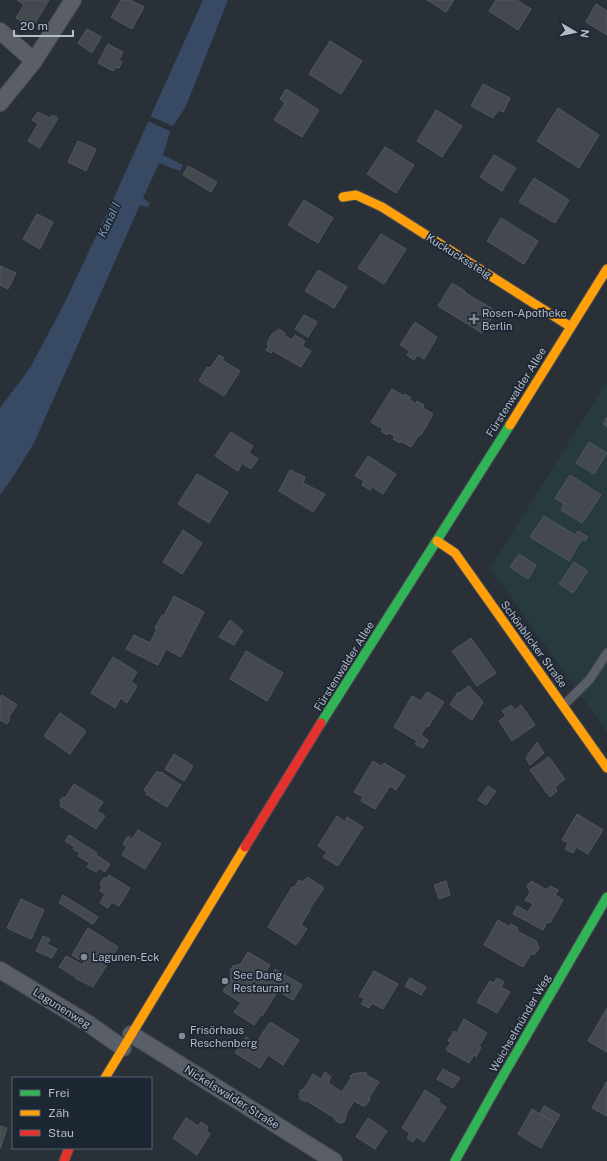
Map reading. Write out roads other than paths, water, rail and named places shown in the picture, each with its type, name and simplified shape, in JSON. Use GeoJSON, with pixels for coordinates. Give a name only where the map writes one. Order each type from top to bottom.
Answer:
{"type":"FeatureCollection","features":[{"type":"Feature","properties":{"kind":"main road","name":"Kuckuckssteig"},"geometry":{"type":"LineString","coordinates":[[343,197],[356,194],[382,207],[571,327]]}},
{"type":"Feature","properties":{"kind":"main road","name":"Fürstenwalder Allee"},"geometry":{"type":"LineString","coordinates":[[106,1077],[275,798],[607,269]]}},
{"type":"Feature","properties":{"kind":"main road","name":"Schönblicker Straße"},"geometry":{"type":"LineString","coordinates":[[436,541],[456,553],[607,768]]}},
{"type":"Feature","properties":{"kind":"main road","name":"Weichselmünder Weg"},"geometry":{"type":"LineString","coordinates":[[455,1161],[607,897]]}},
{"type":"Feature","properties":{"kind":"main road"},"geometry":{"type":"LineString","coordinates":[[64,1161],[69,1149]]}},
{"type":"Feature","properties":{"kind":"street"},"geometry":{"type":"LineString","coordinates":[[0,103],[34,60],[73,0]]}},
{"type":"Feature","properties":{"kind":"street"},"geometry":{"type":"LineString","coordinates":[[0,32],[34,60]]}},
{"type":"Feature","properties":{"kind":"street","name":"Lagunenweg"},"geometry":{"type":"LineString","coordinates":[[0,970],[89,1024],[127,1041]]}},
{"type":"Feature","properties":{"kind":"street","name":"Nickelswalder Straße"},"geometry":{"type":"LineString","coordinates":[[127,1041],[334,1161]]}},
{"type":"Feature","properties":{"kind":"lane"},"geometry":{"type":"LineString","coordinates":[[563,706],[590,679],[607,653]]}},
{"type":"Feature","properties":{"kind":"water","name":"Kanal I"},"geometry":{"type":"Polygon","coordinates":[[[203,0],[228,0],[186,106],[171,129],[163,155],[183,165],[180,171],[159,163],[143,198],[150,203],[148,207],[140,205],[34,443],[0,495],[0,408],[30,368],[64,304],[107,213],[203,0]]]}},
{"type":"Feature","properties":{"kind":"place","name":"Rosen-Apotheke Berlin"},"geometry":{"type":"Point","coordinates":[474,319]}},
{"type":"Feature","properties":{"kind":"place","name":"Lagunen-Eck"},"geometry":{"type":"Point","coordinates":[84,957]}},
{"type":"Feature","properties":{"kind":"place","name":"See Dang Restaurant"},"geometry":{"type":"Point","coordinates":[225,981]}},
{"type":"Feature","properties":{"kind":"place","name":"Frisörhaus Reschenberg"},"geometry":{"type":"Point","coordinates":[182,1036]}}]}
